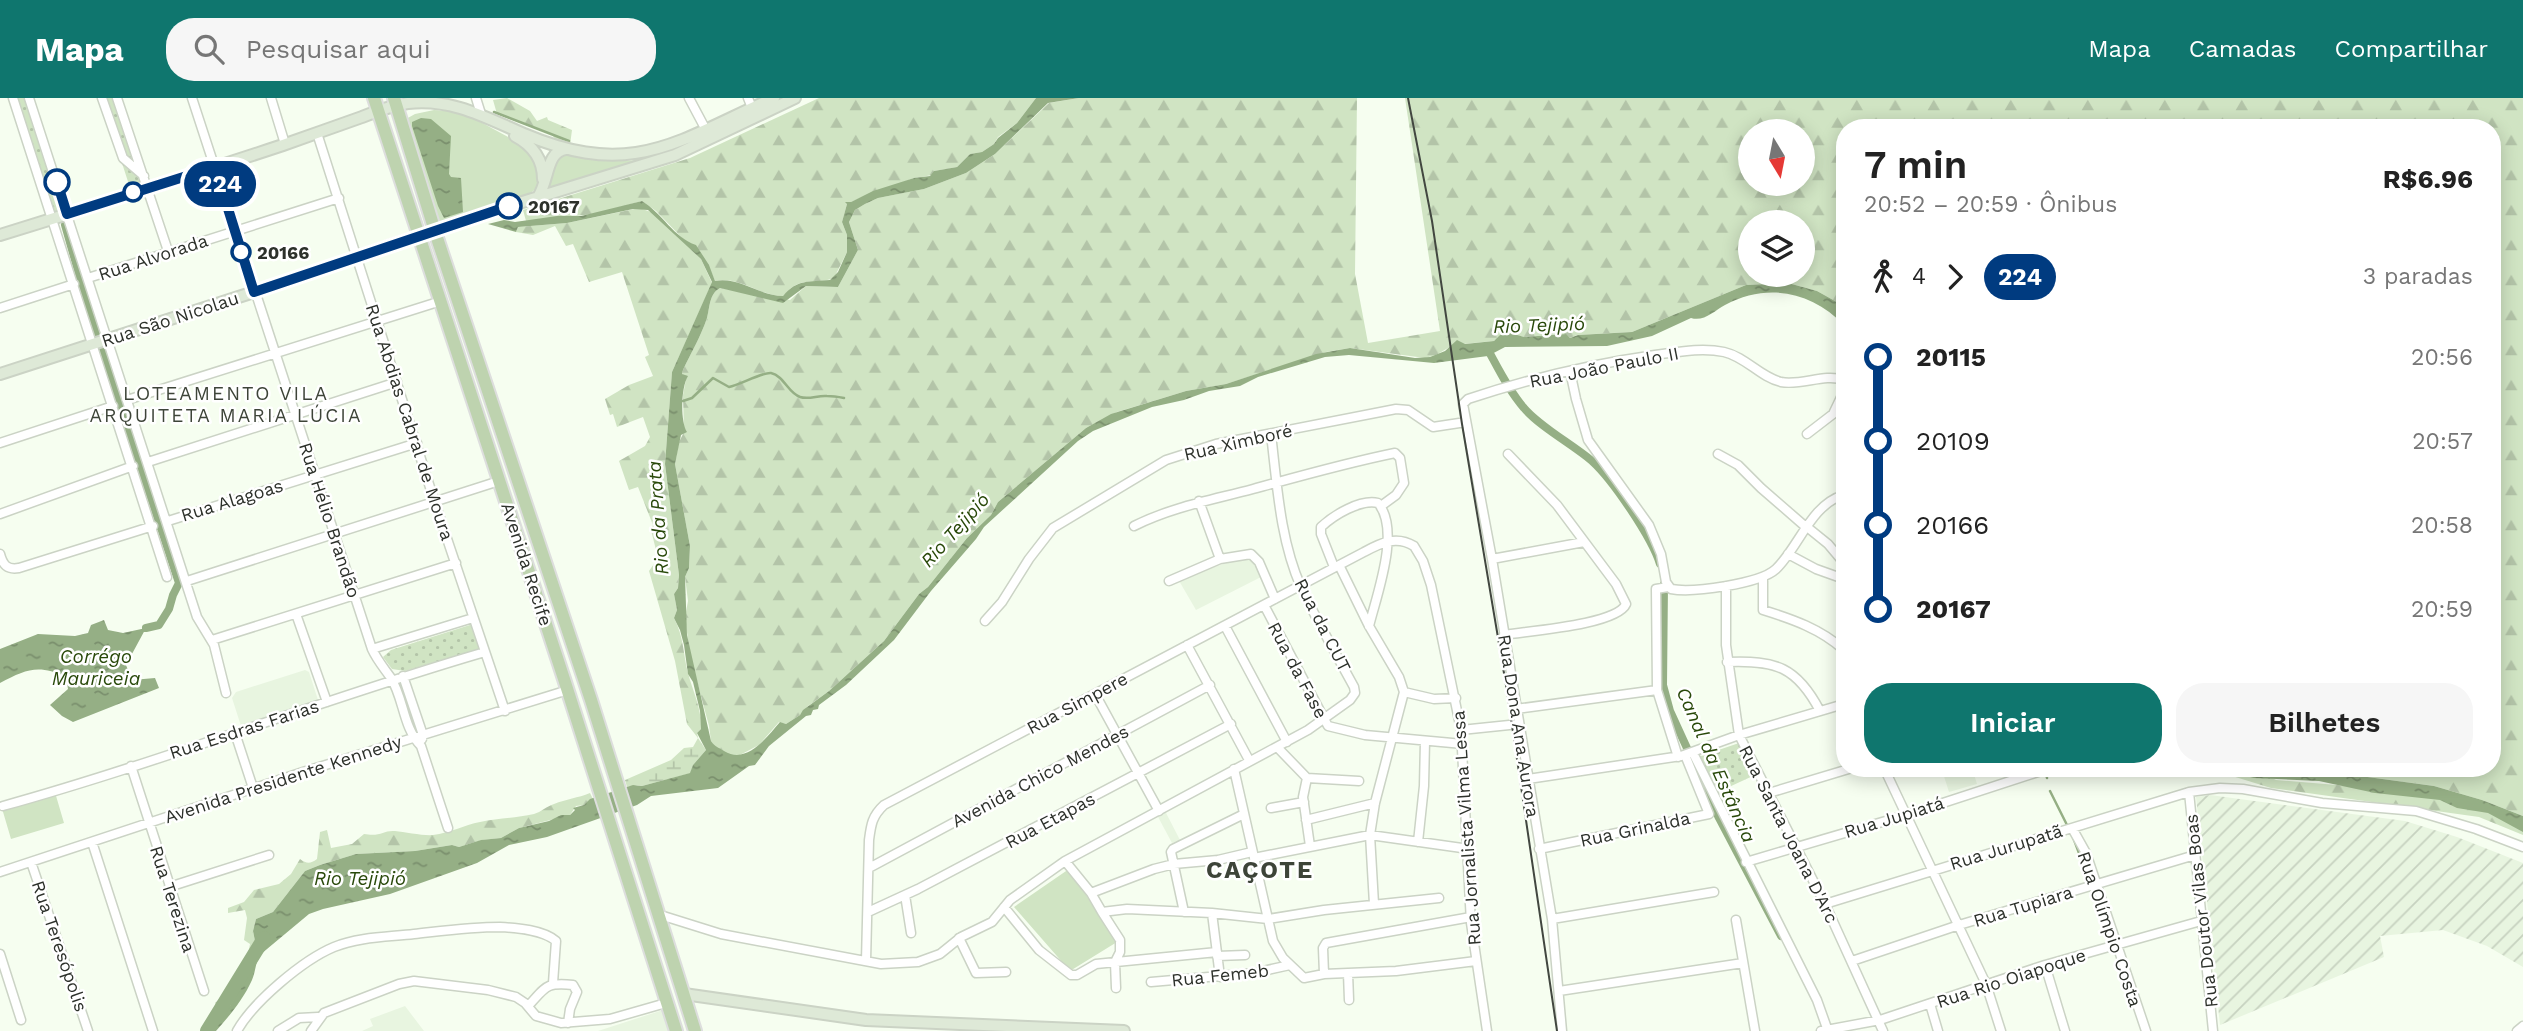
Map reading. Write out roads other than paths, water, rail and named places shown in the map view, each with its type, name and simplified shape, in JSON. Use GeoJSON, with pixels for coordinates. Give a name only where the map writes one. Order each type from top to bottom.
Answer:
{"type":"FeatureCollection","features":[{"type":"Feature","properties":{"kind":"main road"},"geometry":{"type":"LineString","coordinates":[[535,197],[545,186],[554,153],[563,149],[606,155],[641,153],[671,146],[706,130],[750,103],[774,98]]}},
{"type":"Feature","properties":{"kind":"main road","name":"Rua São Nicolau"},"geometry":{"type":"LineString","coordinates":[[0,374],[358,257],[518,209],[535,197],[687,150],[794,98]]}},
{"type":"Feature","properties":{"kind":"main road","name":"Avenida Recife"},"geometry":{"type":"LineString","coordinates":[[396,102],[695,1031]]}},
{"type":"Feature","properties":{"kind":"main road"},"geometry":{"type":"LineString","coordinates":[[0,235],[317,133],[376,104],[438,102],[463,107],[527,135],[576,150]]}},
{"type":"Feature","properties":{"kind":"main road","name":"Avenida Recife"},"geometry":{"type":"LineString","coordinates":[[376,104],[676,1031]]}},
{"type":"Feature","properties":{"kind":"main road"},"geometry":{"type":"LineString","coordinates":[[481,114],[521,139],[538,157],[543,179],[535,197]]}},
{"type":"Feature","properties":{"kind":"main road"},"geometry":{"type":"LineString","coordinates":[[684,994],[917,1027],[1124,1031]]}},
{"type":"Feature","properties":{"kind":"street"},"geometry":{"type":"LineString","coordinates":[[13,98],[74,284],[127,400],[202,628],[212,640],[226,693]]}},
{"type":"Feature","properties":{"kind":"street"},"geometry":{"type":"LineString","coordinates":[[29,98],[88,278],[113,406],[167,577]]}},
{"type":"Feature","properties":{"kind":"street"},"geometry":{"type":"LineString","coordinates":[[102,98],[122,158],[144,176]]}},
{"type":"Feature","properties":{"kind":"street"},"geometry":{"type":"LineString","coordinates":[[117,98],[169,251]]}},
{"type":"Feature","properties":{"kind":"street","name":"Rua Hélio Brandão"},"geometry":{"type":"LineString","coordinates":[[192,98],[372,649],[383,670],[392,679],[413,738]]}},
{"type":"Feature","properties":{"kind":"street"},"geometry":{"type":"LineString","coordinates":[[271,98],[285,144]]}},
{"type":"Feature","properties":{"kind":"street"},"geometry":{"type":"LineString","coordinates":[[476,98],[481,114]]}},
{"type":"Feature","properties":{"kind":"street"},"geometry":{"type":"LineString","coordinates":[[689,98],[706,130]]}},
{"type":"Feature","properties":{"kind":"street","name":"Rua Abdias Cabral de Moura"},"geometry":{"type":"LineString","coordinates":[[317,133],[435,503],[505,711]]}},
{"type":"Feature","properties":{"kind":"street","name":"Rua Alvorada"},"geometry":{"type":"LineString","coordinates":[[88,278],[339,198]]}},
{"type":"Feature","properties":{"kind":"street","name":"Rua Alvorada"},"geometry":{"type":"LineString","coordinates":[[0,308],[74,284]]}},
{"type":"Feature","properties":{"kind":"street"},"geometry":{"type":"LineString","coordinates":[[127,400],[441,301]]}},
{"type":"Feature","properties":{"kind":"street","name":"Rua João Paulo II"},"geometry":{"type":"LineString","coordinates":[[1466,422],[1462,408],[1465,401],[1570,371],[1661,354],[1714,351],[1736,356],[1782,382],[1836,377]]}},
{"type":"Feature","properties":{"kind":"street"},"geometry":{"type":"LineString","coordinates":[[1570,371],[1588,440],[1649,525],[1661,554],[1666,588]]}},
{"type":"Feature","properties":{"kind":"street"},"geometry":{"type":"LineString","coordinates":[[148,462],[397,382]]}},
{"type":"Feature","properties":{"kind":"street"},"geometry":{"type":"LineString","coordinates":[[0,443],[113,406]]}},
{"type":"Feature","properties":{"kind":"street"},"geometry":{"type":"LineString","coordinates":[[1807,435],[1833,414],[1836,408]]}},
{"type":"Feature","properties":{"kind":"street","name":"Rua Ximboré"},"geometry":{"type":"LineString","coordinates":[[985,621],[1002,602],[1045,536],[1060,523],[1174,457],[1216,444],[1396,409],[1408,410],[1433,427],[1466,422]]}},
{"type":"Feature","properties":{"kind":"street","name":"Rua Dona Ana Aurora"},"geometry":{"type":"LineString","coordinates":[[1466,422],[1492,559],[1552,919],[1562,1031]]}},
{"type":"Feature","properties":{"kind":"street","name":"Rua da CUT"},"geometry":{"type":"LineString","coordinates":[[1271,434],[1286,538],[1301,586],[1354,687],[1354,696],[1324,720]]}},
{"type":"Feature","properties":{"kind":"street","name":"Rua Alagoas"},"geometry":{"type":"LineString","coordinates":[[168,520],[416,443]]}},
{"type":"Feature","properties":{"kind":"street"},"geometry":{"type":"LineString","coordinates":[[1134,526],[1194,502],[1392,453],[1400,458],[1404,483],[1395,495],[1381,506]]}},
{"type":"Feature","properties":{"kind":"street"},"geometry":{"type":"LineString","coordinates":[[1718,453],[1738,465],[1836,554]]}},
{"type":"Feature","properties":{"kind":"street"},"geometry":{"type":"LineString","coordinates":[[1504,635],[1596,620],[1625,609],[1625,600],[1616,584],[1557,505],[1508,454]]}},
{"type":"Feature","properties":{"kind":"street"},"geometry":{"type":"LineString","coordinates":[[0,514],[133,466]]}},
{"type":"Feature","properties":{"kind":"street"},"geometry":{"type":"LineString","coordinates":[[187,581],[499,481]]}},
{"type":"Feature","properties":{"kind":"street"},"geometry":{"type":"LineString","coordinates":[[1826,1031],[1816,1000],[1746,862],[1686,755],[1668,732],[1657,690],[1656,589],[1726,586],[1763,577],[1775,570],[1829,502],[1836,499]]}},
{"type":"Feature","properties":{"kind":"street"},"geometry":{"type":"LineString","coordinates":[[1194,502],[1220,559]]}},
{"type":"Feature","properties":{"kind":"street"},"geometry":{"type":"LineString","coordinates":[[1369,626],[1389,540],[1381,506],[1371,502],[1356,506],[1323,524],[1320,530],[1369,626],[1399,677],[1404,692],[1375,803],[1370,835],[1374,904]]}},
{"type":"Feature","properties":{"kind":"street"},"geometry":{"type":"LineString","coordinates":[[1,557],[9,568],[19,568],[153,526]]}},
{"type":"Feature","properties":{"kind":"street","name":"Rua Simpere"},"geometry":{"type":"LineString","coordinates":[[866,961],[872,821],[876,812],[1389,540]]}},
{"type":"Feature","properties":{"kind":"street","name":"Rua Jornalista Vilma Lessa"},"geometry":{"type":"LineString","coordinates":[[1389,540],[1407,542],[1414,546],[1423,561],[1431,585],[1456,698],[1462,744],[1471,918],[1487,1031]]}},
{"type":"Feature","properties":{"kind":"street"},"geometry":{"type":"LineString","coordinates":[[1492,559],[1584,542]]}},
{"type":"Feature","properties":{"kind":"street"},"geometry":{"type":"LineString","coordinates":[[1788,554],[1836,576]]}},
{"type":"Feature","properties":{"kind":"street"},"geometry":{"type":"LineString","coordinates":[[1169,581],[1220,559],[1254,555],[1275,599]]}},
{"type":"Feature","properties":{"kind":"street"},"geometry":{"type":"LineString","coordinates":[[212,640],[456,563]]}},
{"type":"Feature","properties":{"kind":"street"},"geometry":{"type":"LineString","coordinates":[[1763,577],[1763,610],[1802,624],[1836,644]]}},
{"type":"Feature","properties":{"kind":"street","name":"Rua Santa Joana D'Arc"},"geometry":{"type":"LineString","coordinates":[[1726,586],[1727,662],[1739,735],[1825,904],[1883,1031]]}},
{"type":"Feature","properties":{"kind":"street","name":"Rua da Fase"},"geometry":{"type":"LineString","coordinates":[[1264,605],[1328,726],[1392,738],[1462,744]]}},
{"type":"Feature","properties":{"kind":"street"},"geometry":{"type":"LineString","coordinates":[[296,614],[327,702]]}},
{"type":"Feature","properties":{"kind":"street"},"geometry":{"type":"LineString","coordinates":[[372,649],[473,618]]}},
{"type":"Feature","properties":{"kind":"street"},"geometry":{"type":"LineString","coordinates":[[1225,626],[1287,742]]}},
{"type":"Feature","properties":{"kind":"street"},"geometry":{"type":"LineString","coordinates":[[1187,645],[1249,760]]}},
{"type":"Feature","properties":{"kind":"street","name":"Rua Esdras Farias"},"geometry":{"type":"LineString","coordinates":[[3,806],[235,733],[392,679],[485,652]]}},
{"type":"Feature","properties":{"kind":"street"},"geometry":{"type":"LineString","coordinates":[[1727,662],[1765,662],[1788,671],[1803,683],[1820,711]]}},
{"type":"Feature","properties":{"kind":"street"},"geometry":{"type":"LineString","coordinates":[[403,676],[423,735],[421,746]]}},
{"type":"Feature","properties":{"kind":"street","name":"Avenida Chico Mendes"},"geometry":{"type":"LineString","coordinates":[[869,868],[1210,685]]}},
{"type":"Feature","properties":{"kind":"street"},"geometry":{"type":"LineString","coordinates":[[1516,709],[1657,690]]}},
{"type":"Feature","properties":{"kind":"street","name":"Avenida Presidente Kennedy"},"geometry":{"type":"LineString","coordinates":[[0,872],[253,788],[568,691]]}},
{"type":"Feature","properties":{"kind":"street"},"geometry":{"type":"LineString","coordinates":[[1404,692],[1434,699],[1456,698]]}},
{"type":"Feature","properties":{"kind":"street"},"geometry":{"type":"LineString","coordinates":[[1096,694],[1159,811]]}},
{"type":"Feature","properties":{"kind":"street"},"geometry":{"type":"LineString","coordinates":[[1528,779],[1686,755],[1739,735],[1836,706]]}},
{"type":"Feature","properties":{"kind":"street"},"geometry":{"type":"LineString","coordinates":[[657,914],[721,934],[881,964],[918,962],[940,954],[959,938],[992,922],[1017,895],[1065,861],[1324,720]]}},
{"type":"Feature","properties":{"kind":"street","name":"Rua Etapas"},"geometry":{"type":"LineString","coordinates":[[868,912],[1231,724]]}},
{"type":"Feature","properties":{"kind":"street"},"geometry":{"type":"LineString","coordinates":[[1461,730],[1519,724]]}},
{"type":"Feature","properties":{"kind":"street"},"geometry":{"type":"LineString","coordinates":[[235,733],[253,788]]}},
{"type":"Feature","properties":{"kind":"street"},"geometry":{"type":"LineString","coordinates":[[413,738],[421,746],[447,828]]}},
{"type":"Feature","properties":{"kind":"street"},"geometry":{"type":"LineString","coordinates":[[1418,842],[1424,786],[1425,741]]}},
{"type":"Feature","properties":{"kind":"street"},"geometry":{"type":"LineString","coordinates":[[1277,747],[1307,778],[1359,781]]}},
{"type":"Feature","properties":{"kind":"street","name":"Rua Grinalda"},"geometry":{"type":"LineString","coordinates":[[1539,849],[1709,814],[1686,755]]}},
{"type":"Feature","properties":{"kind":"street","name":"Rua Terezina"},"geometry":{"type":"LineString","coordinates":[[131,766],[204,991]]}},
{"type":"Feature","properties":{"kind":"street"},"geometry":{"type":"LineString","coordinates":[[1234,769],[1277,950],[1304,978],[1476,961]]}},
{"type":"Feature","properties":{"kind":"street"},"geometry":{"type":"LineString","coordinates":[[1769,793],[1836,773]]}},
{"type":"Feature","properties":{"kind":"street"},"geometry":{"type":"LineString","coordinates":[[1888,777],[1986,984],[2001,1031]]}},
{"type":"Feature","properties":{"kind":"street","name":"Rua Jupiatá"},"geometry":{"type":"LineString","coordinates":[[1746,862],[1906,815],[2017,777]]}},
{"type":"Feature","properties":{"kind":"street"},"geometry":{"type":"LineString","coordinates":[[1307,778],[1304,802],[1310,846]]}},
{"type":"Feature","properties":{"kind":"street","name":"Rua Jurupatã"},"geometry":{"type":"LineString","coordinates":[[1825,904],[2189,792],[2220,788],[2243,789],[2322,803],[2416,811],[2523,847]]}},
{"type":"Feature","properties":{"kind":"street","name":"Rua Doutor Vilas Boas"},"geometry":{"type":"LineString","coordinates":[[2189,792],[2213,1031]]}},
{"type":"Feature","properties":{"kind":"street"},"geometry":{"type":"LineString","coordinates":[[1271,808],[1304,802]]}},
{"type":"Feature","properties":{"kind":"street"},"geometry":{"type":"LineString","coordinates":[[1306,820],[1375,803]]}},
{"type":"Feature","properties":{"kind":"street"},"geometry":{"type":"LineString","coordinates":[[1184,912],[1171,852],[1177,845],[1244,814]]}},
{"type":"Feature","properties":{"kind":"street","name":"Rua Olímpio Costa"},"geometry":{"type":"LineString","coordinates":[[2072,828],[2086,853],[2146,1031]]}},
{"type":"Feature","properties":{"kind":"street"},"geometry":{"type":"LineString","coordinates":[[1094,891],[1174,864],[1253,855],[1370,835],[1469,849]]}},
{"type":"Feature","properties":{"kind":"street"},"geometry":{"type":"LineString","coordinates":[[92,842],[153,1031]]}},
{"type":"Feature","properties":{"kind":"street"},"geometry":{"type":"LineString","coordinates":[[169,887],[269,855]]}},
{"type":"Feature","properties":{"kind":"street","name":"Rua Tupiara"},"geometry":{"type":"LineString","coordinates":[[1852,961],[1959,925],[2194,855]]}},
{"type":"Feature","properties":{"kind":"street"},"geometry":{"type":"LineString","coordinates":[[1065,861],[1094,891],[1120,940],[1120,952],[1115,962],[1116,988]]}},
{"type":"Feature","properties":{"kind":"street","name":"Rua Teresópolis"},"geometry":{"type":"LineString","coordinates":[[31,862],[89,1031]]}},
{"type":"Feature","properties":{"kind":"street"},"geometry":{"type":"LineString","coordinates":[[1552,919],[1714,892]]}},
{"type":"Feature","properties":{"kind":"street"},"geometry":{"type":"LineString","coordinates":[[905,895],[911,933]]}},
{"type":"Feature","properties":{"kind":"street"},"geometry":{"type":"LineString","coordinates":[[1103,911],[1212,913],[1268,919],[1439,898]]}},
{"type":"Feature","properties":{"kind":"street"},"geometry":{"type":"LineString","coordinates":[[1004,907],[1039,950],[1071,975],[1077,975],[1096,964],[1217,954],[1245,955]]}},
{"type":"Feature","properties":{"kind":"street"},"geometry":{"type":"LineString","coordinates":[[1212,913],[1220,977]]}},
{"type":"Feature","properties":{"kind":"street"},"geometry":{"type":"LineString","coordinates":[[1324,974],[1323,948],[1326,943],[1471,918]]}},
{"type":"Feature","properties":{"kind":"street"},"geometry":{"type":"LineString","coordinates":[[1736,920],[1755,1031]]}},
{"type":"Feature","properties":{"kind":"street","name":"Rua Rio Oiapoque"},"geometry":{"type":"LineString","coordinates":[[1826,1031],[1880,1020],[2045,965],[2201,921]]}},
{"type":"Feature","properties":{"kind":"street"},"geometry":{"type":"LineString","coordinates":[[237,1031],[257,1005],[283,981],[328,950],[352,941],[488,927],[522,929],[548,936],[556,942],[553,983]]}},
{"type":"Feature","properties":{"kind":"street"},"geometry":{"type":"LineString","coordinates":[[959,938],[976,973],[1006,972]]}},
{"type":"Feature","properties":{"kind":"street"},"geometry":{"type":"LineString","coordinates":[[0,954],[21,1020]]}},
{"type":"Feature","properties":{"kind":"street"},"geometry":{"type":"LineString","coordinates":[[1559,991],[1743,963]]}},
{"type":"Feature","properties":{"kind":"street","name":"Rua Femeb"},"geometry":{"type":"LineString","coordinates":[[1151,982],[1220,977],[1290,965]]}},
{"type":"Feature","properties":{"kind":"street"},"geometry":{"type":"LineString","coordinates":[[2045,965],[2065,1031]]}},
{"type":"Feature","properties":{"kind":"street"},"geometry":{"type":"LineString","coordinates":[[1348,972],[1349,1000]]}},
{"type":"Feature","properties":{"kind":"street"},"geometry":{"type":"LineString","coordinates":[[311,1031],[318,1017],[324,1013],[414,981],[488,990],[516,997],[536,1016],[568,1023],[610,1020],[666,1003]]}},
{"type":"Feature","properties":{"kind":"street"},"geometry":{"type":"LineString","coordinates":[[528,1006],[539,990],[553,983],[573,985],[577,989],[568,1023]]}},
{"type":"Feature","properties":{"kind":"street"},"geometry":{"type":"LineString","coordinates":[[1930,1004],[1938,1031]]}},
{"type":"Feature","properties":{"kind":"street"},"geometry":{"type":"LineString","coordinates":[[278,1031],[299,1018],[318,1017]]}},
{"type":"Feature","properties":{"kind":"street"},"geometry":{"type":"LineString","coordinates":[[2517,1031],[2523,1026]]}},
{"type":"Feature","properties":{"kind":"water","name":"Rio Tejipió"},"geometry":{"type":"Polygon","coordinates":[[[1036,98],[1079,98],[1048,103],[995,154],[966,173],[924,189],[878,198],[855,210],[849,222],[858,250],[838,287],[806,286],[783,303],[720,288],[712,297],[705,325],[682,374],[688,376],[682,404],[687,432],[681,435],[675,464],[690,546],[689,568],[685,577],[687,635],[711,741],[724,751],[740,755],[755,748],[780,722],[786,724],[829,691],[884,641],[919,594],[928,587],[967,538],[991,515],[998,502],[1086,428],[1111,414],[1186,391],[1226,384],[1316,354],[1350,348],[1415,358],[1430,357],[1445,351],[1457,340],[1465,344],[1494,341],[1504,331],[1524,337],[1566,334],[1570,338],[1578,335],[1632,332],[1741,287],[1802,287],[1817,291],[1836,302],[1836,318],[1804,298],[1789,294],[1757,294],[1725,305],[1705,317],[1691,318],[1652,336],[1607,346],[1505,347],[1488,356],[1434,363],[1349,355],[1325,357],[1258,377],[1240,386],[1209,391],[1152,407],[1093,431],[1078,441],[984,527],[894,640],[846,685],[819,705],[818,709],[813,710],[811,715],[806,716],[769,746],[755,765],[749,766],[718,788],[651,796],[637,805],[547,837],[509,845],[477,863],[390,894],[309,914],[261,954],[245,994],[216,1031],[203,1031],[219,1009],[230,1006],[253,966],[256,946],[253,931],[256,919],[273,912],[305,871],[356,854],[415,851],[452,845],[459,847],[481,840],[501,838],[519,828],[549,821],[561,815],[570,815],[575,810],[573,808],[584,805],[590,799],[633,785],[642,786],[690,773],[693,765],[706,750],[697,733],[701,729],[700,711],[693,682],[688,674],[680,630],[674,618],[677,610],[674,594],[678,588],[679,575],[665,464],[672,372],[712,282],[701,259],[648,210],[633,209],[567,223],[518,227],[516,232],[488,224],[504,220],[515,222],[557,216],[581,216],[642,201],[681,237],[696,245],[709,265],[715,281],[732,281],[783,296],[798,284],[830,280],[838,272],[847,252],[847,235],[842,222],[847,204],[845,202],[914,178],[930,176],[934,171],[957,167],[970,154],[982,152],[1017,123],[1036,98]]]}},
{"type":"Feature","properties":{"kind":"water"},"geometry":{"type":"Polygon","coordinates":[[[421,118],[431,119],[451,136],[449,174],[451,177],[461,178],[463,212],[444,218],[438,206],[412,126],[412,122],[421,118]]]}},
{"type":"Feature","properties":{"kind":"water","name":"Corrégo Mauriceia"},"geometry":{"type":"Polygon","coordinates":[[[104,620],[108,630],[123,633],[146,628],[126,665],[132,680],[155,678],[159,688],[73,722],[50,705],[68,689],[66,677],[40,669],[17,674],[0,683],[0,649],[38,634],[75,636],[88,633],[91,625],[104,620]]]}},
{"type":"Feature","properties":{"kind":"water"},"geometry":{"type":"Polygon","coordinates":[[[2250,777],[2368,777],[2434,786],[2523,816],[2523,832],[2488,813],[2457,808],[2440,800],[2375,793],[2319,781],[2250,777]]]}},
{"type":"Feature","properties":{"kind":"waterway"},"geometry":{"type":"LineString","coordinates":[[494,112],[569,141]]}},
{"type":"Feature","properties":{"kind":"waterway"},"geometry":{"type":"LineString","coordinates":[[65,225],[89,309],[179,583],[169,609],[159,625],[146,628]]}},
{"type":"Feature","properties":{"kind":"waterway","name":"Canal da Estância"},"geometry":{"type":"LineString","coordinates":[[1487,348],[1524,408],[1592,461],[1610,481],[1641,525],[1660,564]]}},
{"type":"Feature","properties":{"kind":"waterway"},"geometry":{"type":"LineString","coordinates":[[683,401],[692,398],[713,378],[729,387],[771,373],[800,397],[844,398]]}},
{"type":"Feature","properties":{"kind":"waterway","name":"Canal da Estância"},"geometry":{"type":"LineString","coordinates":[[1664,584],[1663,685],[1670,711],[1719,818],[1781,936]]}},
{"type":"Feature","properties":{"kind":"waterway"},"geometry":{"type":"LineString","coordinates":[[2050,791],[2068,827]]}},
{"type":"Feature","properties":{"kind":"waterway"},"geometry":{"type":"LineString","coordinates":[[2073,837],[2089,880]]}},
{"type":"Feature","properties":{"kind":"waterway"},"geometry":{"type":"LineString","coordinates":[[2093,892],[2107,934]]}},
{"type":"Feature","properties":{"kind":"waterway","name":"Rio Tejipió"},"geometry":{"type":"LineString","coordinates":[[207,1031],[264,938]]}},
{"type":"Feature","properties":{"kind":"tram line"},"geometry":{"type":"LineString","coordinates":[[1408,98],[1432,221],[1462,424],[1507,691],[1557,1031]]}},
{"type":"Feature","properties":{"kind":"place","name":"20167"},"geometry":{"type":"Point","coordinates":[509,206]}},
{"type":"Feature","properties":{"kind":"place","name":"20166"},"geometry":{"type":"Point","coordinates":[241,252]}},
{"type":"Feature","properties":{"kind":"district","name":"LOTEAMENTO VILA ARQUITETA MARIA LÚCIA"},"geometry":{"type":"Point","coordinates":[226,404]}},
{"type":"Feature","properties":{"kind":"district","name":"CAÇOTE"},"geometry":{"type":"Point","coordinates":[1260,870]}},
{"type":"Feature","properties":{"kind":"water label","name":"Rio da Prata"},"geometry":{"type":"Point","coordinates":[658,518]}}]}
